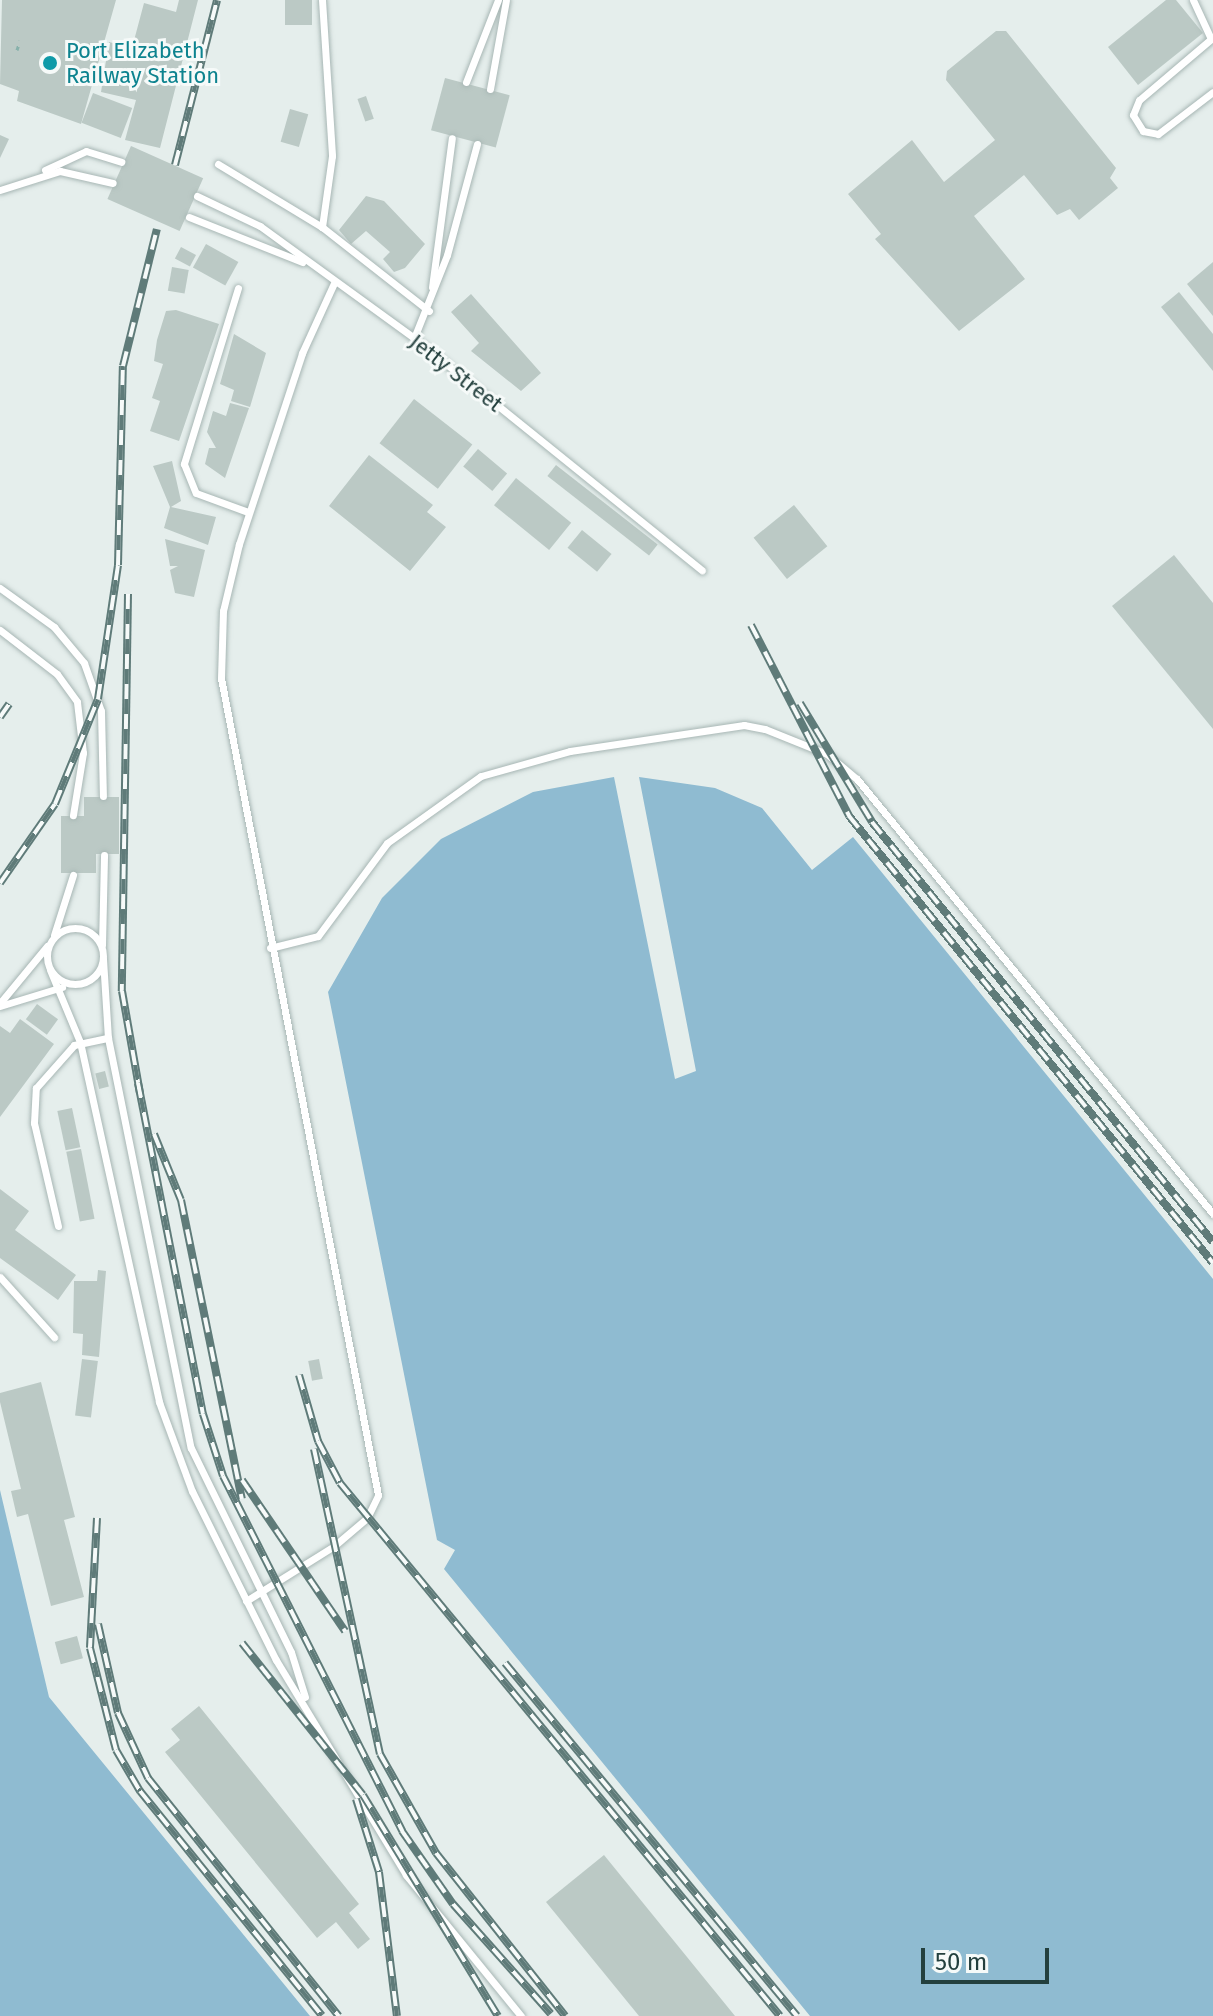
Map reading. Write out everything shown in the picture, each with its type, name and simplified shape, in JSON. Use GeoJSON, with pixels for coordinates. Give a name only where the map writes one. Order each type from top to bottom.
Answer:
{"type":"FeatureCollection","features":[{"type":"Feature","properties":{"kind":"lane"},"geometry":{"type":"LineString","coordinates":[[322,0],[332,156],[322,227]]}},
{"type":"Feature","properties":{"kind":"lane"},"geometry":{"type":"LineString","coordinates":[[466,82],[498,0]]}},
{"type":"Feature","properties":{"kind":"lane"},"geometry":{"type":"LineString","coordinates":[[490,89],[506,0]]}},
{"type":"Feature","properties":{"kind":"lane"},"geometry":{"type":"LineString","coordinates":[[1193,0],[1211,39],[1139,100],[1133,115],[1143,131],[1158,134],[1213,92]]}},
{"type":"Feature","properties":{"kind":"lane"},"geometry":{"type":"LineString","coordinates":[[432,297],[452,138]]}},
{"type":"Feature","properties":{"kind":"lane"},"geometry":{"type":"LineString","coordinates":[[414,338],[429,311],[477,144]]}},
{"type":"Feature","properties":{"kind":"lane"},"geometry":{"type":"LineString","coordinates":[[0,190],[37,176],[86,151],[121,162]]}},
{"type":"Feature","properties":{"kind":"lane"},"geometry":{"type":"LineString","coordinates":[[218,164],[322,227],[429,311]]}},
{"type":"Feature","properties":{"kind":"lane"},"geometry":{"type":"LineString","coordinates":[[37,176],[78,171],[113,183]]}},
{"type":"Feature","properties":{"kind":"lane","name":"Jetty Street"},"geometry":{"type":"LineString","coordinates":[[197,196],[244,218],[414,338],[702,570]]}},
{"type":"Feature","properties":{"kind":"lane"},"geometry":{"type":"LineString","coordinates":[[189,217],[304,263]]}},
{"type":"Feature","properties":{"kind":"lane"},"geometry":{"type":"LineString","coordinates":[[246,1601],[366,1520],[378,1495],[270,948],[221,678],[226,596],[248,512],[302,353],[334,283]]}},
{"type":"Feature","properties":{"kind":"lane"},"geometry":{"type":"LineString","coordinates":[[238,288],[184,464],[196,493],[248,512]]}},
{"type":"Feature","properties":{"kind":"lane"},"geometry":{"type":"LineString","coordinates":[[0,588],[54,627],[84,663],[101,711],[103,796]]}},
{"type":"Feature","properties":{"kind":"lane"},"geometry":{"type":"LineString","coordinates":[[0,630],[57,674],[77,702],[83,753],[73,815]]}},
{"type":"Feature","properties":{"kind":"lane"},"geometry":{"type":"LineString","coordinates":[[270,948],[318,936],[387,843],[481,776],[570,751],[744,725],[765,729],[827,754],[857,779],[1213,1214]]}},
{"type":"Feature","properties":{"kind":"lane"},"geometry":{"type":"LineString","coordinates":[[104,855],[102,949],[108,1038],[191,1448],[262,1593],[307,1703]]}},
{"type":"Feature","properties":{"kind":"lane"},"geometry":{"type":"LineString","coordinates":[[73,875],[51,940],[50,970],[61,987],[80,1042],[159,1402],[179,1463],[246,1601],[406,1875],[521,2016]]}},
{"type":"Feature","properties":{"kind":"lane"},"geometry":{"type":"LineString","coordinates":[[0,1005],[51,940],[80,928],[102,949]]}},
{"type":"Feature","properties":{"kind":"lane"},"geometry":{"type":"LineString","coordinates":[[0,1005],[80,984],[97,974],[103,959]]}},
{"type":"Feature","properties":{"kind":"lane"},"geometry":{"type":"LineString","coordinates":[[50,970],[80,984]]}},
{"type":"Feature","properties":{"kind":"lane"},"geometry":{"type":"LineString","coordinates":[[58,1226],[33,1099],[43,1075],[80,1042],[108,1038]]}},
{"type":"Feature","properties":{"kind":"lane"},"geometry":{"type":"LineString","coordinates":[[0,1277],[54,1337]]}},
{"type":"Feature","properties":{"kind":"path"},"geometry":{"type":"LineString","coordinates":[[17,50],[20,40]]}},
{"type":"Feature","properties":{"kind":"path"},"geometry":{"type":"LineString","coordinates":[[50,58],[52,49]]}},
{"type":"Feature","properties":{"kind":"water"},"geometry":{"type":"Polygon","coordinates":[[[614,777],[675,1079],[696,1071],[639,777],[715,788],[762,808],[812,870],[853,837],[1213,1279],[1213,2016],[810,2016],[444,1569],[455,1550],[437,1540],[328,992],[382,898],[441,839],[533,792],[614,777]]]}},
{"type":"Feature","properties":{"kind":"water"},"geometry":{"type":"Polygon","coordinates":[[[0,1490],[49,1697],[310,2016],[0,2016],[0,1490]]]}},
{"type":"Feature","properties":{"kind":"building","name":"Port Elizabeth Railway Station"},"geometry":{"type":"Polygon","coordinates":[[[2,0],[116,0],[81,124],[17,101],[19,91],[0,84],[2,0]]]}},
{"type":"Feature","properties":{"kind":"building"},"geometry":{"type":"Polygon","coordinates":[[[179,0],[198,0],[160,148],[125,140],[136,100],[101,92],[109,42],[132,48],[144,3],[176,12],[179,0]]]}},
{"type":"Feature","properties":{"kind":"building"},"geometry":{"type":"Polygon","coordinates":[[[285,0],[312,0],[312,25],[285,25],[285,0]]]}},
{"type":"Feature","properties":{"kind":"building"},"geometry":{"type":"Polygon","coordinates":[[[1166,0],[1176,0],[1203,33],[1138,85],[1108,47],[1166,0]]]}},
{"type":"Feature","properties":{"kind":"building"},"geometry":{"type":"Polygon","coordinates":[[[996,31],[1006,31],[1116,168],[1110,178],[1118,188],[1079,220],[1070,209],[1057,215],[1024,175],[974,216],[1025,279],[959,331],[875,239],[881,234],[848,194],[912,140],[944,182],[995,140],[946,80],[947,71],[996,31]]]}},
{"type":"Feature","properties":{"kind":"building"},"geometry":{"type":"Polygon","coordinates":[[[445,78],[510,95],[496,148],[431,130],[445,78]]]}},
{"type":"Feature","properties":{"kind":"building"},"geometry":{"type":"Polygon","coordinates":[[[93,93],[132,108],[121,138],[82,123],[93,93]]]}},
{"type":"Feature","properties":{"kind":"building"},"geometry":{"type":"Polygon","coordinates":[[[366,96],[374,119],[365,122],[357,99],[366,96]]]}},
{"type":"Feature","properties":{"kind":"building"},"geometry":{"type":"Polygon","coordinates":[[[290,109],[308,114],[299,147],[281,142],[290,109]]]}},
{"type":"Feature","properties":{"kind":"building"},"geometry":{"type":"Polygon","coordinates":[[[0,135],[9,139],[0,158],[0,135]]]}},
{"type":"Feature","properties":{"kind":"building"},"geometry":{"type":"Polygon","coordinates":[[[131,146],[203,178],[180,231],[107,199],[131,146]]]}},
{"type":"Feature","properties":{"kind":"building"},"geometry":{"type":"Polygon","coordinates":[[[366,196],[384,201],[425,244],[405,268],[394,272],[383,259],[390,252],[366,231],[351,244],[339,230],[366,196]]]}},
{"type":"Feature","properties":{"kind":"building"},"geometry":{"type":"Polygon","coordinates":[[[206,244],[238,262],[225,286],[193,268],[206,244]]]}},
{"type":"Feature","properties":{"kind":"building"},"geometry":{"type":"Polygon","coordinates":[[[181,247],[196,255],[190,266],[175,258],[181,247]]]}},
{"type":"Feature","properties":{"kind":"building"},"geometry":{"type":"Polygon","coordinates":[[[1213,262],[1213,316],[1187,284],[1213,262]]]}},
{"type":"Feature","properties":{"kind":"building"},"geometry":{"type":"Polygon","coordinates":[[[172,267],[189,270],[185,294],[168,291],[172,267]]]}},
{"type":"Feature","properties":{"kind":"building"},"geometry":{"type":"Polygon","coordinates":[[[1179,292],[1213,334],[1213,371],[1161,307],[1179,292]]]}},
{"type":"Feature","properties":{"kind":"building"},"geometry":{"type":"Polygon","coordinates":[[[471,294],[541,373],[521,391],[471,351],[479,343],[451,312],[471,294]]]}},
{"type":"Feature","properties":{"kind":"building"},"geometry":{"type":"Polygon","coordinates":[[[176,310],[219,324],[179,441],[150,431],[160,401],[152,398],[163,364],[154,361],[157,340],[166,311],[176,310]]]}},
{"type":"Feature","properties":{"kind":"building"},"geometry":{"type":"Polygon","coordinates":[[[234,334],[266,353],[250,407],[231,401],[234,390],[220,384],[234,334]]]}},
{"type":"Feature","properties":{"kind":"building"},"geometry":{"type":"Polygon","coordinates":[[[414,399],[472,445],[438,489],[380,443],[414,399]]]}},
{"type":"Feature","properties":{"kind":"building"},"geometry":{"type":"Polygon","coordinates":[[[230,403],[249,408],[225,478],[205,464],[209,448],[216,448],[207,432],[213,411],[226,416],[230,403]]]}},
{"type":"Feature","properties":{"kind":"building"},"geometry":{"type":"Polygon","coordinates":[[[478,449],[507,473],[492,491],[463,467],[478,449]]]}},
{"type":"Feature","properties":{"kind":"building"},"geometry":{"type":"Polygon","coordinates":[[[369,455],[433,505],[427,512],[446,527],[410,571],[329,506],[369,455]]]}},
{"type":"Feature","properties":{"kind":"building"},"geometry":{"type":"Polygon","coordinates":[[[172,461],[181,501],[171,507],[216,517],[208,545],[164,528],[170,507],[153,466],[172,461]]]}},
{"type":"Feature","properties":{"kind":"building"},"geometry":{"type":"Polygon","coordinates":[[[556,465],[658,544],[649,555],[547,476],[556,465]]]}},
{"type":"Feature","properties":{"kind":"building"},"geometry":{"type":"Polygon","coordinates":[[[516,478],[571,523],[549,550],[494,505],[516,478]]]}},
{"type":"Feature","properties":{"kind":"building"},"geometry":{"type":"Polygon","coordinates":[[[794,505],[827,546],[787,579],[754,538],[794,505]]]}},
{"type":"Feature","properties":{"kind":"building"},"geometry":{"type":"Polygon","coordinates":[[[582,530],[612,554],[597,572],[568,548],[582,530]]]}},
{"type":"Feature","properties":{"kind":"building"},"geometry":{"type":"Polygon","coordinates":[[[165,539],[205,550],[194,597],[175,593],[170,570],[178,566],[170,566],[165,539]]]}},
{"type":"Feature","properties":{"kind":"building"},"geometry":{"type":"Polygon","coordinates":[[[1174,555],[1213,603],[1213,729],[1112,606],[1174,555]]]}},
{"type":"Feature","properties":{"kind":"building"},"geometry":{"type":"Polygon","coordinates":[[[84,797],[119,797],[119,854],[96,854],[96,873],[61,873],[61,816],[84,816],[84,797]]]}},
{"type":"Feature","properties":{"kind":"building"},"geometry":{"type":"Polygon","coordinates":[[[37,1004],[58,1019],[47,1035],[26,1019],[37,1004]]]}},
{"type":"Feature","properties":{"kind":"building"},"geometry":{"type":"Polygon","coordinates":[[[20,1019],[54,1044],[0,1117],[0,1026],[10,1033],[20,1019]]]}},
{"type":"Feature","properties":{"kind":"building"},"geometry":{"type":"Polygon","coordinates":[[[105,1071],[109,1087],[99,1089],[95,1073],[105,1071]]]}},
{"type":"Feature","properties":{"kind":"building"},"geometry":{"type":"Polygon","coordinates":[[[72,1108],[80,1147],[66,1150],[57,1111],[72,1108]]]}},
{"type":"Feature","properties":{"kind":"building"},"geometry":{"type":"Polygon","coordinates":[[[81,1149],[95,1219],[80,1222],[66,1152],[81,1149]]]}},
{"type":"Feature","properties":{"kind":"building"},"geometry":{"type":"Polygon","coordinates":[[[0,1189],[29,1211],[15,1230],[76,1275],[58,1300],[0,1258],[0,1189]]]}},
{"type":"Feature","properties":{"kind":"building"},"geometry":{"type":"Polygon","coordinates":[[[98,1270],[106,1271],[99,1357],[82,1355],[83,1334],[73,1333],[74,1281],[97,1281],[98,1270]]]}},
{"type":"Feature","properties":{"kind":"building"},"geometry":{"type":"Polygon","coordinates":[[[82,1359],[98,1361],[91,1418],[75,1416],[82,1359]]]}},
{"type":"Feature","properties":{"kind":"building"},"geometry":{"type":"Polygon","coordinates":[[[319,1359],[323,1379],[312,1381],[308,1361],[319,1359]]]}},
{"type":"Feature","properties":{"kind":"building"},"geometry":{"type":"Polygon","coordinates":[[[41,1382],[75,1517],[64,1520],[84,1597],[51,1606],[28,1514],[17,1517],[11,1491],[21,1489],[0,1402],[0,1393],[41,1382]]]}},
{"type":"Feature","properties":{"kind":"building"},"geometry":{"type":"Polygon","coordinates":[[[77,1636],[83,1658],[61,1664],[55,1642],[77,1636]]]}},
{"type":"Feature","properties":{"kind":"building"},"geometry":{"type":"Polygon","coordinates":[[[199,1706],[359,1904],[349,1913],[370,1939],[358,1949],[336,1922],[317,1938],[165,1752],[180,1740],[171,1729],[199,1706]]]}},
{"type":"Feature","properties":{"kind":"building"},"geometry":{"type":"Polygon","coordinates":[[[604,1855],[735,2016],[639,2016],[546,1902],[604,1855]]]}},
{"type":"Feature","properties":{"kind":"railway"},"geometry":{"type":"LineString","coordinates":[[175,165],[217,0]]}},
{"type":"Feature","properties":{"kind":"railway"},"geometry":{"type":"LineString","coordinates":[[0,883],[55,804],[98,699],[118,565],[123,366],[157,229]]}},
{"type":"Feature","properties":{"kind":"railway"},"geometry":{"type":"LineString","coordinates":[[128,594],[122,991],[140,1093]]}},
{"type":"Feature","properties":{"kind":"railway"},"geometry":{"type":"LineString","coordinates":[[751,625],[849,816],[1213,1263]]}},
{"type":"Feature","properties":{"kind":"railway"},"geometry":{"type":"LineString","coordinates":[[800,703],[872,822],[1213,1242]]}},
{"type":"Feature","properties":{"kind":"railway"},"geometry":{"type":"LineString","coordinates":[[0,717],[9,704]]}},
{"type":"Feature","properties":{"kind":"railway"},"geometry":{"type":"LineString","coordinates":[[138,1083],[203,1414],[223,1476],[402,1831],[453,1904],[551,2014]]}},
{"type":"Feature","properties":{"kind":"railway"},"geometry":{"type":"LineString","coordinates":[[154,1134],[181,1200],[242,1499]]}},
{"type":"Feature","properties":{"kind":"railway"},"geometry":{"type":"LineString","coordinates":[[299,1375],[318,1441],[340,1483],[780,2016]]}},
{"type":"Feature","properties":{"kind":"railway"},"geometry":{"type":"LineString","coordinates":[[314,1449],[380,1754],[436,1853],[565,2016]]}},
{"type":"Feature","properties":{"kind":"railway"},"geometry":{"type":"LineString","coordinates":[[242,1480],[345,1631]]}},
{"type":"Feature","properties":{"kind":"railway"},"geometry":{"type":"LineString","coordinates":[[97,1518],[90,1648],[116,1750],[140,1791],[322,2016]]}},
{"type":"Feature","properties":{"kind":"railway"},"geometry":{"type":"LineString","coordinates":[[98,1624],[118,1713],[148,1778],[339,2016]]}},
{"type":"Feature","properties":{"kind":"railway"},"geometry":{"type":"LineString","coordinates":[[242,1643],[363,1795],[498,2016]]}},
{"type":"Feature","properties":{"kind":"railway"},"geometry":{"type":"LineString","coordinates":[[505,1663],[797,2016]]}},
{"type":"Feature","properties":{"kind":"railway"},"geometry":{"type":"LineString","coordinates":[[356,1799],[379,1872],[397,2016]]}},
{"type":"Feature","properties":{"kind":"place","name":"Port Elizabeth Railway Station"},"geometry":{"type":"Point","coordinates":[50,63]}}]}
